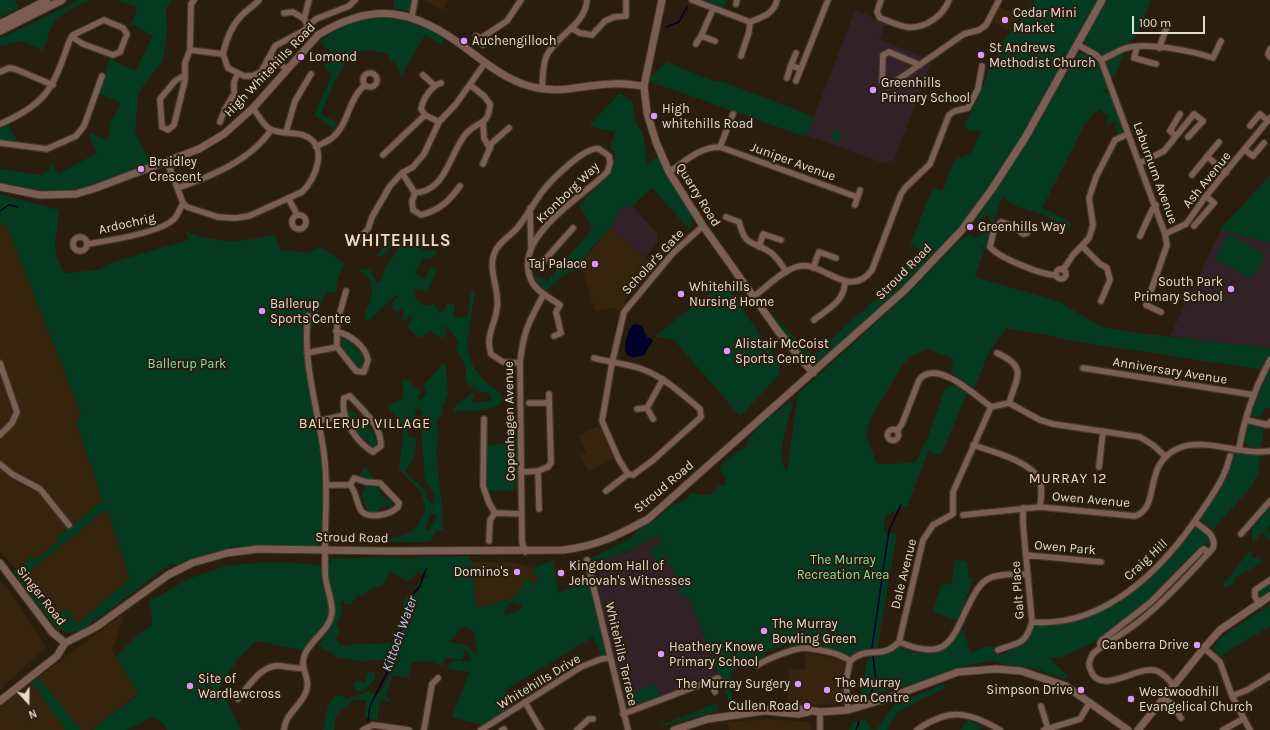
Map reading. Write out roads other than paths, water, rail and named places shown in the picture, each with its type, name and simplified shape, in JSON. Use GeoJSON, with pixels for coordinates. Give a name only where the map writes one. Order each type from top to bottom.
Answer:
{"type":"FeatureCollection","features":[{"type":"Feature","properties":{"kind":"street"},"geometry":{"type":"LineString","coordinates":[[0,24],[47,0]]}},
{"type":"Feature","properties":{"kind":"street"},"geometry":{"type":"LineString","coordinates":[[0,31],[62,0]]}},
{"type":"Feature","properties":{"kind":"street"},"geometry":{"type":"LineString","coordinates":[[185,75],[175,81],[160,99],[162,127],[168,130],[174,125],[185,75],[185,63],[190,50],[191,4],[194,0]]}},
{"type":"Feature","properties":{"kind":"street"},"geometry":{"type":"LineString","coordinates":[[304,19],[309,0]]}},
{"type":"Feature","properties":{"kind":"street"},"geometry":{"type":"LineString","coordinates":[[256,1],[242,15],[233,27],[222,54],[228,68],[244,76],[252,76],[261,72],[271,56],[275,46],[303,31],[316,19],[349,6],[356,0]]}},
{"type":"Feature","properties":{"kind":"street"},"geometry":{"type":"LineString","coordinates":[[412,16],[415,0]]}},
{"type":"Feature","properties":{"kind":"street"},"geometry":{"type":"LineString","coordinates":[[483,45],[478,37],[507,21],[521,0]]}},
{"type":"Feature","properties":{"kind":"street"},"geometry":{"type":"LineString","coordinates":[[542,89],[544,66],[547,55],[555,43],[586,11],[587,0]]}},
{"type":"Feature","properties":{"kind":"street"},"geometry":{"type":"LineString","coordinates":[[571,28],[580,33],[592,35],[605,21],[614,17],[626,16],[626,0]]}},
{"type":"Feature","properties":{"kind":"street","name":"Quarry Road"},"geometry":{"type":"LineString","coordinates":[[662,0],[644,86],[647,113],[656,142],[669,172],[703,226],[778,331],[813,373]]}},
{"type":"Feature","properties":{"kind":"street"},"geometry":{"type":"LineString","coordinates":[[692,0],[750,22],[769,13],[775,7],[777,0]]}},
{"type":"Feature","properties":{"kind":"street"},"geometry":{"type":"LineString","coordinates":[[796,81],[828,0]]}},
{"type":"Feature","properties":{"kind":"street"},"geometry":{"type":"LineString","coordinates":[[881,0],[877,12],[880,18],[907,27],[925,25],[945,10],[949,0]]}},
{"type":"Feature","properties":{"kind":"street"},"geometry":{"type":"LineString","coordinates":[[920,65],[889,52],[883,55],[882,82],[888,86],[920,65],[964,34],[979,30],[986,25],[997,0]]}},
{"type":"Feature","properties":{"kind":"street","name":"Stroud Road"},"geometry":{"type":"LineString","coordinates":[[0,701],[57,656],[65,644],[96,627],[168,574],[192,563],[227,553],[258,549],[525,552],[582,548],[608,540],[648,519],[905,290],[966,226],[1025,138],[1102,0]]}},
{"type":"Feature","properties":{"kind":"street"},"geometry":{"type":"LineString","coordinates":[[696,44],[713,9]]}},
{"type":"Feature","properties":{"kind":"street"},"geometry":{"type":"LineString","coordinates":[[287,11],[304,19],[308,26]]}},
{"type":"Feature","properties":{"kind":"street","name":"High Whitehills Road"},"geometry":{"type":"LineString","coordinates":[[0,187],[40,195],[76,194],[96,188],[199,149],[218,138],[253,108],[286,69],[318,35],[342,21],[360,14],[379,11],[399,12],[430,23],[485,63],[516,82],[542,89],[569,90],[611,84],[644,86]]}},
{"type":"Feature","properties":{"kind":"street"},"geometry":{"type":"LineString","coordinates":[[0,124],[18,116],[35,105],[53,85],[72,37],[104,20],[123,28],[127,34],[120,52],[113,56],[82,44],[72,37]]}},
{"type":"Feature","properties":{"kind":"street"},"geometry":{"type":"LineString","coordinates":[[742,56],[749,32],[750,22]]}},
{"type":"Feature","properties":{"kind":"street"},"geometry":{"type":"LineString","coordinates":[[1159,48],[1168,24]]}},
{"type":"Feature","properties":{"kind":"street"},"geometry":{"type":"LineString","coordinates":[[701,36],[715,41]]}},
{"type":"Feature","properties":{"kind":"street"},"geometry":{"type":"LineString","coordinates":[[1078,45],[1096,55],[1101,60],[1124,48],[1137,47],[1191,51],[1213,58],[1221,41]]}},
{"type":"Feature","properties":{"kind":"street"},"geometry":{"type":"LineString","coordinates":[[1137,47],[1131,57],[1156,64]]}},
{"type":"Feature","properties":{"kind":"street"},"geometry":{"type":"LineString","coordinates":[[1270,49],[1268,54],[1270,57]]}},
{"type":"Feature","properties":{"kind":"street"},"geometry":{"type":"LineString","coordinates":[[190,50],[222,54]]}},
{"type":"Feature","properties":{"kind":"street"},"geometry":{"type":"LineString","coordinates":[[787,78],[796,53]]}},
{"type":"Feature","properties":{"kind":"street"},"geometry":{"type":"LineString","coordinates":[[271,56],[286,69]]}},
{"type":"Feature","properties":{"kind":"street","name":"Laburnum Avenue"},"geometry":{"type":"LineString","coordinates":[[1101,60],[1156,205],[1165,234],[1167,245],[1146,305],[1161,312]]}},
{"type":"Feature","properties":{"kind":"street"},"geometry":{"type":"LineString","coordinates":[[356,242],[368,229],[372,217],[390,186],[402,173],[413,167],[424,154],[439,122],[456,104],[485,63]]}},
{"type":"Feature","properties":{"kind":"street"},"geometry":{"type":"LineString","coordinates":[[791,65],[800,69]]}},
{"type":"Feature","properties":{"kind":"street"},"geometry":{"type":"LineString","coordinates":[[753,297],[786,272],[797,267],[813,268],[845,282],[853,282],[866,277],[872,270],[901,194],[930,164],[949,115],[955,111],[968,108],[978,89],[982,66]]}},
{"type":"Feature","properties":{"kind":"street"},"geometry":{"type":"LineString","coordinates":[[0,72],[9,68],[15,68],[53,85]]}},
{"type":"Feature","properties":{"kind":"street"},"geometry":{"type":"LineString","coordinates":[[220,122],[225,109],[234,94],[234,82],[238,73]]}},
{"type":"Feature","properties":{"kind":"street"},"geometry":{"type":"LineString","coordinates":[[286,132],[294,101],[311,74]]}},
{"type":"Feature","properties":{"kind":"street"},"geometry":{"type":"LineString","coordinates":[[423,75],[434,85]]}},
{"type":"Feature","properties":{"kind":"street"},"geometry":{"type":"LineString","coordinates":[[0,142],[47,149],[76,136],[84,126],[102,76]]}},
{"type":"Feature","properties":{"kind":"street"},"geometry":{"type":"LineString","coordinates":[[439,122],[425,115],[421,109],[422,101],[434,85],[440,83]]}},
{"type":"Feature","properties":{"kind":"street"},"geometry":{"type":"LineString","coordinates":[[316,147],[333,137],[340,128],[358,91],[365,85]]}},
{"type":"Feature","properties":{"kind":"street"},"geometry":{"type":"LineString","coordinates":[[415,194],[429,190],[437,183],[447,170],[465,136],[475,125],[483,122],[490,115],[490,104],[470,85]]}},
{"type":"Feature","properties":{"kind":"street"},"geometry":{"type":"LineString","coordinates":[[167,162],[183,203],[187,207],[218,218],[249,216],[302,192],[309,186],[320,158],[316,147],[305,136],[271,130],[266,126],[253,108]]}},
{"type":"Feature","properties":{"kind":"street"},"geometry":{"type":"LineString","coordinates":[[720,147],[733,114]]}},
{"type":"Feature","properties":{"kind":"street"},"geometry":{"type":"LineString","coordinates":[[1176,136],[1170,131],[1180,114]]}},
{"type":"Feature","properties":{"kind":"street"},"geometry":{"type":"LineString","coordinates":[[1140,163],[1164,151],[1194,114],[1203,121],[1188,137]]}},
{"type":"Feature","properties":{"kind":"street","name":"Ash Avenue"},"geometry":{"type":"LineString","coordinates":[[1165,234],[1186,224],[1206,196],[1269,120],[1260,114],[1250,126]]}},
{"type":"Feature","properties":{"kind":"street"},"geometry":{"type":"LineString","coordinates":[[383,155],[425,115]]}},
{"type":"Feature","properties":{"kind":"street"},"geometry":{"type":"LineString","coordinates":[[483,122],[484,138],[490,149]]}},
{"type":"Feature","properties":{"kind":"street"},"geometry":{"type":"LineString","coordinates":[[483,164],[492,143],[509,128]]}},
{"type":"Feature","properties":{"kind":"street"},"geometry":{"type":"LineString","coordinates":[[178,188],[221,171],[264,140],[271,130]]}},
{"type":"Feature","properties":{"kind":"street"},"geometry":{"type":"LineString","coordinates":[[1056,275],[1059,270],[1063,270],[1072,255],[1089,238],[1093,225],[1088,198],[1091,188],[1115,140],[1128,134]]}},
{"type":"Feature","properties":{"kind":"street"},"geometry":{"type":"LineString","coordinates":[[1192,175],[1219,142]]}},
{"type":"Feature","properties":{"kind":"street","name":"Ash Avenue"},"geometry":{"type":"LineString","coordinates":[[1245,150],[1253,156],[1264,143]]}},
{"type":"Feature","properties":{"kind":"street","name":"Juniper Avenue"},"geometry":{"type":"LineString","coordinates":[[669,172],[698,151],[711,147],[720,147],[858,197]]}},
{"type":"Feature","properties":{"kind":"street","name":"Kronborg Way"},"geometry":{"type":"LineString","coordinates":[[530,208],[558,175],[588,151],[596,148],[607,154],[610,162],[608,171],[549,222],[531,248],[528,264],[532,283],[544,294],[560,305],[556,312],[561,333],[554,336]]}},
{"type":"Feature","properties":{"kind":"street"},"geometry":{"type":"LineString","coordinates":[[1207,156],[1226,173]]}},
{"type":"Feature","properties":{"kind":"street"},"geometry":{"type":"LineString","coordinates":[[402,173],[415,194]]}},
{"type":"Feature","properties":{"kind":"street"},"geometry":{"type":"LineString","coordinates":[[415,194],[412,201],[413,210],[421,215],[434,212],[448,202],[460,186]]}},
{"type":"Feature","properties":{"kind":"street"},"geometry":{"type":"LineString","coordinates":[[854,205],[860,190]]}},
{"type":"Feature","properties":{"kind":"street"},"geometry":{"type":"LineString","coordinates":[[1194,226],[1214,203],[1206,196]]}},
{"type":"Feature","properties":{"kind":"street"},"geometry":{"type":"LineString","coordinates":[[288,198],[297,214]]}},
{"type":"Feature","properties":{"kind":"street","name":"Ardochrig"},"geometry":{"type":"LineString","coordinates":[[87,244],[111,240],[164,227],[174,219],[183,203]]}},
{"type":"Feature","properties":{"kind":"street"},"geometry":{"type":"LineString","coordinates":[[1140,236],[1152,210],[1156,205]]}},
{"type":"Feature","properties":{"kind":"street"},"geometry":{"type":"LineString","coordinates":[[530,208],[531,248]]}},
{"type":"Feature","properties":{"kind":"street"},"geometry":{"type":"LineString","coordinates":[[520,363],[503,362],[491,354],[488,342],[497,307],[498,296],[493,273],[494,254],[502,241],[518,227],[530,208]]}},
{"type":"Feature","properties":{"kind":"street"},"geometry":{"type":"LineString","coordinates":[[726,217],[739,222],[742,232],[749,243],[771,253],[786,272]]}},
{"type":"Feature","properties":{"kind":"street"},"geometry":{"type":"LineString","coordinates":[[1025,235],[1014,226],[1001,222],[994,229],[990,247],[1016,262],[1050,275],[1056,275],[1059,279],[1064,278],[1066,274],[1063,270]]}},
{"type":"Feature","properties":{"kind":"street","name":"Scholar's Gate"},"geometry":{"type":"LineString","coordinates":[[628,474],[619,460],[602,421],[612,363],[624,312],[673,253],[703,226]]}},
{"type":"Feature","properties":{"kind":"street"},"geometry":{"type":"LineString","coordinates":[[528,264],[543,262],[573,228]]}},
{"type":"Feature","properties":{"kind":"street"},"geometry":{"type":"LineString","coordinates":[[759,247],[763,234],[781,240]]}},
{"type":"Feature","properties":{"kind":"street"},"geometry":{"type":"LineString","coordinates":[[1082,246],[1100,264],[1107,268],[1110,280],[1101,301]]}},
{"type":"Feature","properties":{"kind":"street"},"geometry":{"type":"LineString","coordinates":[[813,268],[819,252],[836,258]]}},
{"type":"Feature","properties":{"kind":"street"},"geometry":{"type":"LineString","coordinates":[[814,320],[842,297],[845,282]]}},
{"type":"Feature","properties":{"kind":"street"},"geometry":{"type":"LineString","coordinates":[[336,331],[349,335],[364,350],[368,360],[364,372],[356,371],[337,347],[336,331],[346,291]]}},
{"type":"Feature","properties":{"kind":"street","name":"Copenhagen Avenue"},"geometry":{"type":"LineString","coordinates":[[525,552],[522,542],[520,363],[522,341],[528,324],[544,294]]}},
{"type":"Feature","properties":{"kind":"street"},"geometry":{"type":"LineString","coordinates":[[284,730],[287,718],[305,695],[308,683],[302,662],[306,651],[323,632],[332,613],[326,580],[326,485],[324,455],[307,353],[308,316]]}},
{"type":"Feature","properties":{"kind":"street"},"geometry":{"type":"LineString","coordinates":[[307,353],[337,347]]}},
{"type":"Feature","properties":{"kind":"street"},"geometry":{"type":"LineString","coordinates":[[996,353],[1010,359],[1017,369],[1018,375],[1009,403]]}},
{"type":"Feature","properties":{"kind":"street"},"geometry":{"type":"LineString","coordinates":[[594,358],[642,369],[663,379],[700,409],[701,417],[652,461],[635,474],[628,474],[606,491]]}},
{"type":"Feature","properties":{"kind":"street"},"geometry":{"type":"LineString","coordinates":[[1239,449],[1254,395],[1270,360]]}},
{"type":"Feature","properties":{"kind":"street"},"geometry":{"type":"LineString","coordinates":[[0,363],[17,412],[12,423],[0,435]]}},
{"type":"Feature","properties":{"kind":"street","name":"Anniversary Avenue"},"geometry":{"type":"LineString","coordinates":[[1083,368],[1254,395]]}},
{"type":"Feature","properties":{"kind":"street"},"geometry":{"type":"LineString","coordinates":[[897,431],[902,424],[912,396],[923,375],[933,372],[946,376],[964,386],[991,407],[1009,403],[1040,420],[1053,424],[1143,438],[1166,457]]}},
{"type":"Feature","properties":{"kind":"street"},"geometry":{"type":"LineString","coordinates":[[647,408],[663,379]]}},
{"type":"Feature","properties":{"kind":"street"},"geometry":{"type":"LineString","coordinates":[[522,472],[548,467],[551,463],[549,394]]}},
{"type":"Feature","properties":{"kind":"street"},"geometry":{"type":"LineString","coordinates":[[350,396],[376,424],[381,437],[381,446],[373,452],[367,448],[355,436],[346,414],[342,404],[344,398],[350,396]]}},
{"type":"Feature","properties":{"kind":"street"},"geometry":{"type":"LineString","coordinates":[[529,403],[549,403]]}},
{"type":"Feature","properties":{"kind":"street","name":"Dale Avenue"},"geometry":{"type":"LineString","coordinates":[[898,642],[923,540],[933,525],[953,514],[953,492],[991,407]]}},
{"type":"Feature","properties":{"kind":"street"},"geometry":{"type":"LineString","coordinates":[[637,409],[647,408]]}},
{"type":"Feature","properties":{"kind":"street"},"geometry":{"type":"LineString","coordinates":[[647,408],[653,419]]}},
{"type":"Feature","properties":{"kind":"street"},"geometry":{"type":"LineString","coordinates":[[318,421],[346,414]]}},
{"type":"Feature","properties":{"kind":"street"},"geometry":{"type":"LineString","coordinates":[[484,419],[483,486],[489,503],[495,513]]}},
{"type":"Feature","properties":{"kind":"street"},"geometry":{"type":"LineString","coordinates":[[1246,420],[1268,425],[1270,422]]}},
{"type":"Feature","properties":{"kind":"street"},"geometry":{"type":"LineString","coordinates":[[1099,467],[1103,431]]}},
{"type":"Feature","properties":{"kind":"street"},"geometry":{"type":"LineString","coordinates":[[973,445],[1031,469],[1039,479],[1041,488],[1040,507]]}},
{"type":"Feature","properties":{"kind":"street","name":"Owen Avenue"},"geometry":{"type":"LineString","coordinates":[[963,515],[1040,507],[1126,515],[1141,514],[1148,507],[1155,472],[1166,457],[1179,448],[1192,445],[1270,451]]}},
{"type":"Feature","properties":{"kind":"street","name":"Craig Hill"},"geometry":{"type":"LineString","coordinates":[[1032,622],[1044,623],[1069,620],[1091,614],[1115,600],[1151,574],[1195,522],[1222,481],[1227,470],[1230,456]]}},
{"type":"Feature","properties":{"kind":"street"},"geometry":{"type":"LineString","coordinates":[[0,464],[12,474],[40,489],[69,525]]}},
{"type":"Feature","properties":{"kind":"street"},"geometry":{"type":"LineString","coordinates":[[538,470],[539,509]]}},
{"type":"Feature","properties":{"kind":"street"},"geometry":{"type":"LineString","coordinates":[[354,478],[366,482],[380,483],[396,498],[399,503],[398,507],[385,514],[366,515],[360,511],[354,490],[350,485],[354,478]]}},
{"type":"Feature","properties":{"kind":"street"},"geometry":{"type":"LineString","coordinates":[[326,485],[350,485]]}},
{"type":"Feature","properties":{"kind":"street"},"geometry":{"type":"LineString","coordinates":[[1241,534],[1270,501]]}},
{"type":"Feature","properties":{"kind":"street","name":"Galt Place"},"geometry":{"type":"LineString","coordinates":[[998,650],[1022,642],[1030,631],[1032,622],[1023,524],[1023,508]]}},
{"type":"Feature","properties":{"kind":"street"},"geometry":{"type":"LineString","coordinates":[[495,513],[522,514]]}},
{"type":"Feature","properties":{"kind":"street"},"geometry":{"type":"LineString","coordinates":[[489,541],[490,520],[495,513]]}},
{"type":"Feature","properties":{"kind":"street"},"geometry":{"type":"LineString","coordinates":[[1173,685],[1157,671],[1149,670],[1110,681],[1103,681],[1096,678],[1089,667],[1090,659],[1096,651],[1137,623],[1158,605],[1208,553],[1214,544],[1213,537],[1195,522]]}},
{"type":"Feature","properties":{"kind":"street"},"geometry":{"type":"LineString","coordinates":[[1103,647],[1100,644],[1101,641],[1154,600],[1202,550],[1204,549],[1208,553]]}},
{"type":"Feature","properties":{"kind":"street","name":"Owen Park"},"geometry":{"type":"LineString","coordinates":[[1026,555],[1101,562]]}},
{"type":"Feature","properties":{"kind":"street","name":"Whitehills Terrace"},"geometry":{"type":"LineString","coordinates":[[587,560],[628,730]]}},
{"type":"Feature","properties":{"kind":"street","name":"Singer Road"},"geometry":{"type":"LineString","coordinates":[[0,563],[52,632],[65,644]]}},
{"type":"Feature","properties":{"kind":"street"},"geometry":{"type":"LineString","coordinates":[[848,710],[846,682],[850,661],[865,652],[882,653],[891,650],[898,642],[923,649],[933,649],[946,646],[956,634],[970,602],[982,583],[989,578],[1027,574]]}},
{"type":"Feature","properties":{"kind":"street"},"geometry":{"type":"LineString","coordinates":[[1260,604],[1255,596],[1255,590],[1270,580]]}},
{"type":"Feature","properties":{"kind":"street"},"geometry":{"type":"LineString","coordinates":[[1138,730],[1173,685],[1220,630],[1270,596]]}},
{"type":"Feature","properties":{"kind":"street"},"geometry":{"type":"LineString","coordinates":[[1154,600],[1158,605]]}},
{"type":"Feature","properties":{"kind":"street"},"geometry":{"type":"LineString","coordinates":[[758,665],[790,652],[805,648],[831,653],[850,661]]}},
{"type":"Feature","properties":{"kind":"street"},"geometry":{"type":"LineString","coordinates":[[1204,648],[1220,662],[1232,696],[1250,730]]}},
{"type":"Feature","properties":{"kind":"street","name":"Whitehills Drive"},"geometry":{"type":"LineString","coordinates":[[481,730],[581,667],[600,659],[610,658]]}},
{"type":"Feature","properties":{"kind":"street"},"geometry":{"type":"LineString","coordinates":[[238,699],[262,671],[269,667],[281,666],[293,670],[303,668]]}},
{"type":"Feature","properties":{"kind":"street"},"geometry":{"type":"LineString","coordinates":[[674,730],[708,719],[764,711],[798,714],[810,711],[820,712],[848,710],[958,672],[996,669],[1021,671],[1040,676],[1066,686],[1128,730]]}},
{"type":"Feature","properties":{"kind":"street"},"geometry":{"type":"LineString","coordinates":[[1232,696],[1247,690],[1270,676]]}},
{"type":"Feature","properties":{"kind":"street"},"geometry":{"type":"LineString","coordinates":[[424,730],[432,684],[438,678]]}},
{"type":"Feature","properties":{"kind":"street"},"geometry":{"type":"LineString","coordinates":[[623,714],[718,678]]}},
{"type":"Feature","properties":{"kind":"street"},"geometry":{"type":"LineString","coordinates":[[710,681],[715,692]]}},
{"type":"Feature","properties":{"kind":"street"},"geometry":{"type":"LineString","coordinates":[[1163,698],[1171,703],[1181,718]]}},
{"type":"Feature","properties":{"kind":"street"},"geometry":{"type":"LineString","coordinates":[[525,702],[541,730]]}},
{"type":"Feature","properties":{"kind":"street"},"geometry":{"type":"LineString","coordinates":[[1041,706],[1046,729],[1068,727],[1080,719],[1090,702]]}},
{"type":"Feature","properties":{"kind":"street"},"geometry":{"type":"LineString","coordinates":[[820,712],[820,730]]}},
{"type":"Feature","properties":{"kind":"street"},"geometry":{"type":"LineString","coordinates":[[917,730],[928,722],[948,714],[977,718],[1000,730]]}},
{"type":"Feature","properties":{"kind":"street"},"geometry":{"type":"LineString","coordinates":[[576,730],[589,719],[593,719]]}},
{"type":"Feature","properties":{"kind":"street"},"geometry":{"type":"LineString","coordinates":[[1223,730],[1243,719]]}},
{"type":"Feature","properties":{"kind":"street"},"geometry":{"type":"LineString","coordinates":[[362,730],[373,725],[408,730]]}},
{"type":"Feature","properties":{"kind":"water"},"geometry":{"type":"Polygon","coordinates":[[[637,324],[642,326],[647,337],[651,338],[653,341],[644,355],[631,357],[627,355],[625,347],[628,332],[632,325],[637,324]]]}},
{"type":"Feature","properties":{"kind":"waterway","name":"Kittoch Water"},"geometry":{"type":"LineString","coordinates":[[666,27],[679,22],[687,7]]}},
{"type":"Feature","properties":{"kind":"waterway"},"geometry":{"type":"LineString","coordinates":[[0,211],[9,205],[18,207]]}},
{"type":"Feature","properties":{"kind":"waterway"},"geometry":{"type":"LineString","coordinates":[[872,648],[889,530],[901,505]]}},
{"type":"Feature","properties":{"kind":"waterway","name":"Kittoch Water"},"geometry":{"type":"LineString","coordinates":[[368,721],[370,706],[391,665],[411,597],[420,586],[426,569]]}},
{"type":"Feature","properties":{"kind":"waterway"},"geometry":{"type":"LineString","coordinates":[[870,695],[876,682],[873,656]]}},
{"type":"Feature","properties":{"kind":"waterway"},"geometry":{"type":"LineString","coordinates":[[856,730],[859,722]]}},
{"type":"Feature","properties":{"kind":"place","name":"Cedar Mini Market"},"geometry":{"type":"Point","coordinates":[1005,20]}},
{"type":"Feature","properties":{"kind":"place","name":"Auchengilloch"},"geometry":{"type":"Point","coordinates":[464,41]}},
{"type":"Feature","properties":{"kind":"place","name":"St Andrews Methodist Church"},"geometry":{"type":"Point","coordinates":[981,55]}},
{"type":"Feature","properties":{"kind":"place","name":"Lomond"},"geometry":{"type":"Point","coordinates":[301,57]}},
{"type":"Feature","properties":{"kind":"place","name":"Greenhills Primary School"},"geometry":{"type":"Point","coordinates":[873,90]}},
{"type":"Feature","properties":{"kind":"place","name":"High whitehills Road"},"geometry":{"type":"Point","coordinates":[654,116]}},
{"type":"Feature","properties":{"kind":"place","name":"Braidley Crescent"},"geometry":{"type":"Point","coordinates":[141,169]}},
{"type":"Feature","properties":{"kind":"place","name":"Greenhills Way"},"geometry":{"type":"Point","coordinates":[970,227]}},
{"type":"Feature","properties":{"kind":"place","name":"Taj Palace"},"geometry":{"type":"Point","coordinates":[595,264]}},
{"type":"Feature","properties":{"kind":"place","name":"South Park Primary School"},"geometry":{"type":"Point","coordinates":[1231,289]}},
{"type":"Feature","properties":{"kind":"place","name":"Whitehills Nursing Home"},"geometry":{"type":"Point","coordinates":[681,294]}},
{"type":"Feature","properties":{"kind":"place","name":"Ballerup Sports Centre"},"geometry":{"type":"Point","coordinates":[262,311]}},
{"type":"Feature","properties":{"kind":"place","name":"Alistair McCoist Sports Centre"},"geometry":{"type":"Point","coordinates":[727,351]}},
{"type":"Feature","properties":{"kind":"place","name":"Domino's"},"geometry":{"type":"Point","coordinates":[517,572]}},
{"type":"Feature","properties":{"kind":"place","name":"Kingdom Hall of Jehovah's Witnesses"},"geometry":{"type":"Point","coordinates":[561,573]}},
{"type":"Feature","properties":{"kind":"place","name":"The Murray Bowling Green"},"geometry":{"type":"Point","coordinates":[764,631]}},
{"type":"Feature","properties":{"kind":"place","name":"Canberra Drive"},"geometry":{"type":"Point","coordinates":[1197,645]}},
{"type":"Feature","properties":{"kind":"place","name":"Heathery Knowe Primary School"},"geometry":{"type":"Point","coordinates":[661,654]}},
{"type":"Feature","properties":{"kind":"place","name":"The Murray Surgery"},"geometry":{"type":"Point","coordinates":[798,684]}},
{"type":"Feature","properties":{"kind":"place","name":"Site of Wardlawcross"},"geometry":{"type":"Point","coordinates":[190,686]}},
{"type":"Feature","properties":{"kind":"place","name":"The Murray Owen Centre"},"geometry":{"type":"Point","coordinates":[827,690]}},
{"type":"Feature","properties":{"kind":"place","name":"Simpson Drive"},"geometry":{"type":"Point","coordinates":[1081,690]}},
{"type":"Feature","properties":{"kind":"place","name":"Westwoodhill Evangelical Church"},"geometry":{"type":"Point","coordinates":[1131,699]}},
{"type":"Feature","properties":{"kind":"place","name":"Cullen Road"},"geometry":{"type":"Point","coordinates":[807,706]}},
{"type":"Feature","properties":{"kind":"district","name":"WHITEHILLS"},"geometry":{"type":"Point","coordinates":[398,241]}},
{"type":"Feature","properties":{"kind":"district","name":"BALLERUP VILLAGE"},"geometry":{"type":"Point","coordinates":[365,424]}},
{"type":"Feature","properties":{"kind":"district","name":"MURRAY 12"},"geometry":{"type":"Point","coordinates":[1068,479]}},
{"type":"Feature","properties":{"kind":"park label","name":"Ballerup Park"},"geometry":{"type":"Point","coordinates":[187,364]}},
{"type":"Feature","properties":{"kind":"park label","name":"The Murray Recreation Area"},"geometry":{"type":"Point","coordinates":[843,568]}}]}
